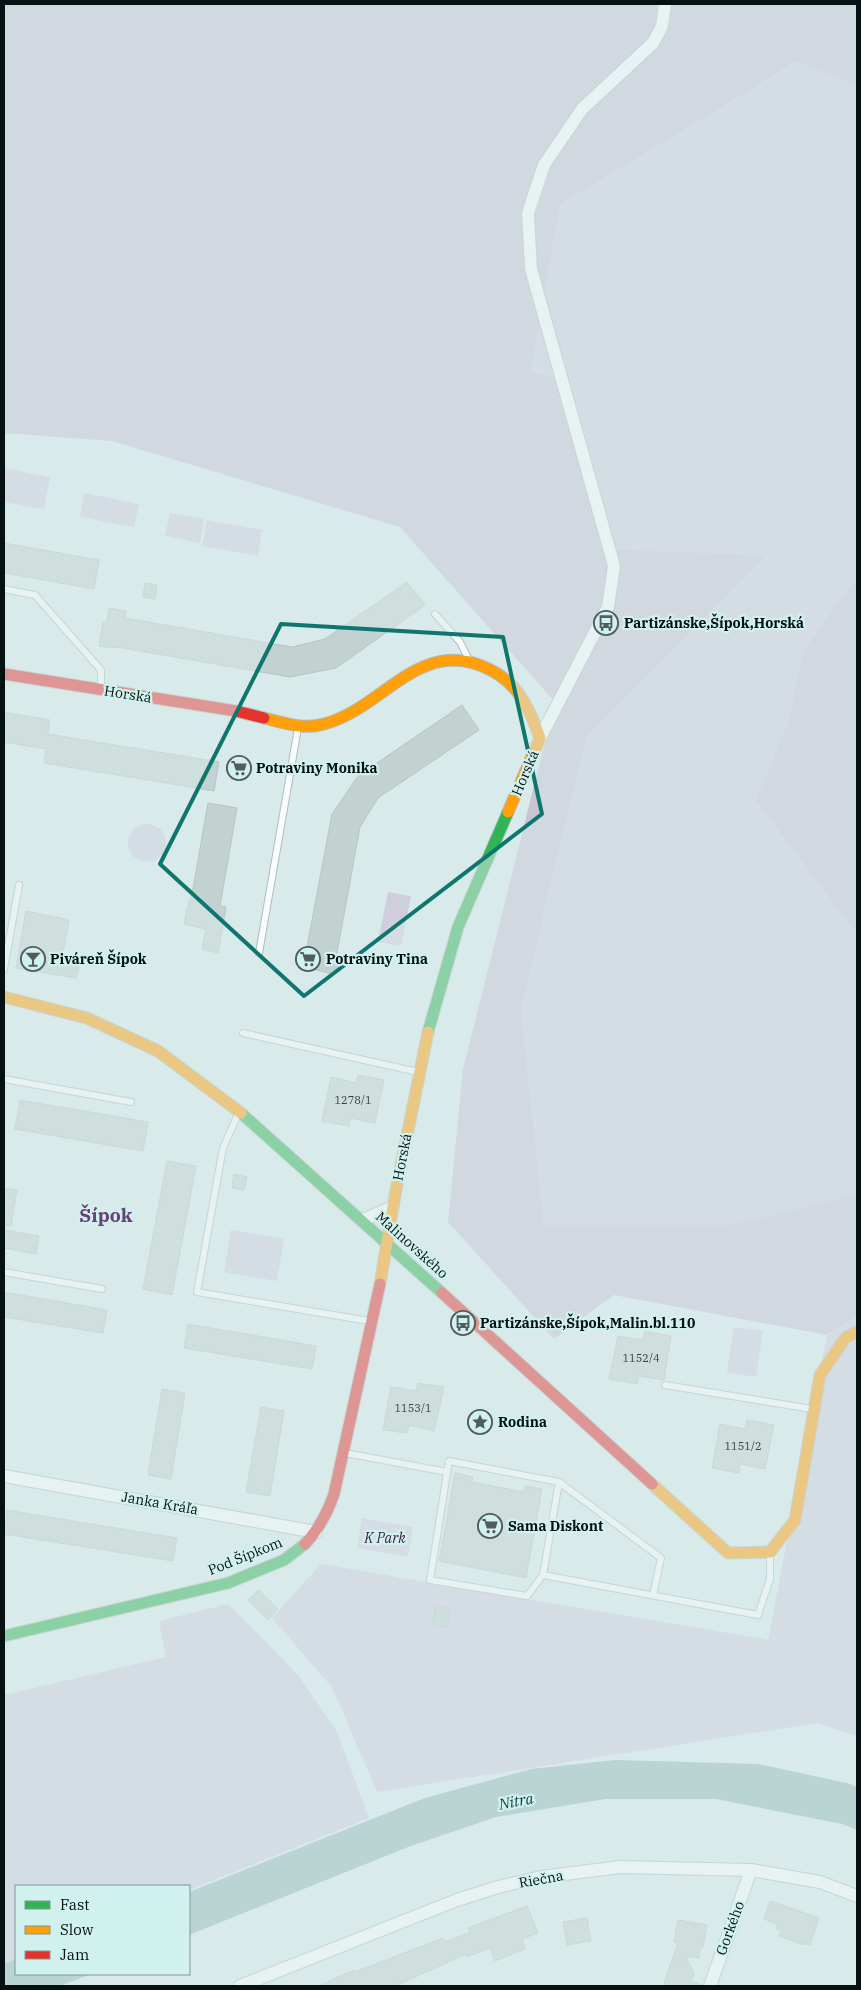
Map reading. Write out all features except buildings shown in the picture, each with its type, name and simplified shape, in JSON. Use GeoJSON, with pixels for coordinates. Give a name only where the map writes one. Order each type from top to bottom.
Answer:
{"type":"FeatureCollection","features":[{"type":"Feature","properties":{"kind":"street"},"geometry":{"type":"LineString","coordinates":[[540,738],[608,607],[614,566],[531,269],[528,214],[544,165],[582,109],[654,43],[662,26],[665,4]]}},
{"type":"Feature","properties":{"kind":"street","name":"Horská"},"geometry":{"type":"LineString","coordinates":[[4,674],[248,714],[298,727],[326,724],[366,705],[424,666],[445,659],[470,661],[491,670],[517,691],[529,708],[540,738],[458,927],[426,1038],[393,1207],[388,1243]]}},
{"type":"Feature","properties":{"kind":"street","name":"Malinovského"},"geometry":{"type":"LineString","coordinates":[[4,997],[87,1018],[158,1051],[239,1111],[363,1220],[728,1553],[770,1552]]}},
{"type":"Feature","properties":{"kind":"street"},"geometry":{"type":"LineString","coordinates":[[363,1220],[393,1207]]}},
{"type":"Feature","properties":{"kind":"street","name":"Pod Šípkom"},"geometry":{"type":"LineString","coordinates":[[4,1636],[228,1583],[284,1560],[302,1547],[316,1532],[326,1516],[334,1494],[388,1243]]}},
{"type":"Feature","properties":{"kind":"street"},"geometry":{"type":"LineString","coordinates":[[770,1552],[796,1520],[820,1375],[846,1337],[857,1332]]}},
{"type":"Feature","properties":{"kind":"street","name":"Janka Kráľa"},"geometry":{"type":"LineString","coordinates":[[4,1476],[316,1532]]}},
{"type":"Feature","properties":{"kind":"street"},"geometry":{"type":"LineString","coordinates":[[4,1628],[24,1632]]}},
{"type":"Feature","properties":{"kind":"street","name":"Riečna"},"geometry":{"type":"LineString","coordinates":[[240,1986],[457,1900],[541,1877],[620,1867],[751,1870],[820,1882],[857,1896]]}},
{"type":"Feature","properties":{"kind":"street","name":"Gorkého"},"geometry":{"type":"LineString","coordinates":[[710,1986],[751,1870]]}},
{"type":"Feature","properties":{"kind":"lane"},"geometry":{"type":"LineString","coordinates":[[4,589],[35,594],[101,670],[101,689]]}},
{"type":"Feature","properties":{"kind":"lane"},"geometry":{"type":"LineString","coordinates":[[436,614],[460,642],[470,661]]}},
{"type":"Feature","properties":{"kind":"lane"},"geometry":{"type":"LineString","coordinates":[[259,954],[298,727]]}},
{"type":"Feature","properties":{"kind":"lane"},"geometry":{"type":"LineString","coordinates":[[4,969],[20,885]]}},
{"type":"Feature","properties":{"kind":"lane"},"geometry":{"type":"LineString","coordinates":[[243,1033],[420,1072]]}},
{"type":"Feature","properties":{"kind":"lane"},"geometry":{"type":"LineString","coordinates":[[4,1079],[131,1102]]}},
{"type":"Feature","properties":{"kind":"lane"},"geometry":{"type":"LineString","coordinates":[[239,1111],[223,1148],[197,1292],[371,1321]]}},
{"type":"Feature","properties":{"kind":"lane"},"geometry":{"type":"LineString","coordinates":[[4,1272],[102,1289]]}},
{"type":"Feature","properties":{"kind":"lane"},"geometry":{"type":"LineString","coordinates":[[665,1385],[813,1410]]}},
{"type":"Feature","properties":{"kind":"lane"},"geometry":{"type":"LineString","coordinates":[[344,1453],[447,1472]]}},
{"type":"Feature","properties":{"kind":"lane"},"geometry":{"type":"LineString","coordinates":[[559,1482],[543,1575],[527,1596],[430,1580],[449,1461],[559,1482],[661,1558],[654,1595]]}},
{"type":"Feature","properties":{"kind":"lane"},"geometry":{"type":"LineString","coordinates":[[543,1575],[758,1615],[770,1579],[770,1552]]}},
{"type":"Feature","properties":{"kind":"highlighted area"},"geometry":{"type":"Polygon","coordinates":[[[281,624],[503,637],[542,814],[304,996],[160,864],[281,624]]]}},
{"type":"Feature","properties":{"kind":"green space"},"geometry":{"type":"Polygon","coordinates":[[[799,61],[857,86],[857,582],[847,589],[802,653],[788,723],[757,800],[857,934],[857,1196],[848,1196],[730,1225],[544,1225],[521,1009],[586,738],[767,557],[607,549],[531,372],[560,203],[799,61]]]}},
{"type":"Feature","properties":{"kind":"green space"},"geometry":{"type":"Polygon","coordinates":[[[4,468],[50,477],[44,509],[4,502],[4,468]]]}},
{"type":"Feature","properties":{"kind":"green space"},"geometry":{"type":"Polygon","coordinates":[[[84,493],[139,504],[134,527],[80,517],[84,493]]]}},
{"type":"Feature","properties":{"kind":"green space"},"geometry":{"type":"Polygon","coordinates":[[[170,513],[204,519],[200,543],[165,536],[170,513]]]}},
{"type":"Feature","properties":{"kind":"green space"},"geometry":{"type":"Polygon","coordinates":[[[207,520],[262,530],[258,556],[202,546],[207,520]]]}},
{"type":"Feature","properties":{"kind":"green space"},"geometry":{"type":"Polygon","coordinates":[[[147,824],[161,829],[166,843],[161,857],[147,862],[133,857],[128,843],[133,829],[147,824]]]}},
{"type":"Feature","properties":{"kind":"green space"},"geometry":{"type":"Polygon","coordinates":[[[388,892],[411,896],[401,946],[378,942],[388,892]]]}},
{"type":"Feature","properties":{"kind":"green space"},"geometry":{"type":"Polygon","coordinates":[[[231,1230],[284,1239],[277,1281],[224,1272],[231,1230]]]}},
{"type":"Feature","properties":{"kind":"green space"},"geometry":{"type":"Polygon","coordinates":[[[857,1316],[857,1736],[817,1723],[377,1792],[332,1687],[272,1618],[321,1564],[768,1640],[827,1335],[857,1316]]]}},
{"type":"Feature","properties":{"kind":"green space"},"geometry":{"type":"Polygon","coordinates":[[[734,1327],[763,1331],[756,1377],[727,1372],[734,1327]]]}},
{"type":"Feature","properties":{"kind":"green space","name":"K Park"},"geometry":{"type":"Polygon","coordinates":[[[362,1518],[413,1527],[408,1557],[357,1548],[362,1518]]]}},
{"type":"Feature","properties":{"kind":"green space"},"geometry":{"type":"Polygon","coordinates":[[[228,1604],[298,1675],[337,1732],[369,1818],[190,1890],[190,1885],[15,1885],[15,1959],[4,1964],[4,1695],[166,1657],[159,1621],[228,1604]]]}},
{"type":"Feature","properties":{"kind":"shaded area"},"geometry":{"type":"Polygon","coordinates":[[[4,4],[857,4],[857,86],[798,61],[560,204],[531,372],[565,381],[607,549],[767,556],[586,738],[521,1009],[544,1225],[730,1225],[848,1196],[857,1196],[857,1316],[827,1335],[614,1295],[554,1339],[448,1222],[463,1069],[555,702],[400,527],[112,441],[4,433],[4,4]]]}},
{"type":"Feature","properties":{"kind":"shaded area"},"geometry":{"type":"Polygon","coordinates":[[[857,582],[857,934],[756,800],[788,723],[802,653],[847,589],[857,582]]]}},
{"type":"Feature","properties":{"kind":"water","name":"Nitra"},"geometry":{"type":"Polygon","coordinates":[[[615,1760],[758,1764],[847,1783],[857,1787],[857,1830],[842,1824],[716,1799],[606,1799],[496,1817],[408,1847],[190,1935],[190,1892],[425,1798],[531,1769],[615,1760]]]}},
{"type":"Feature","properties":{"kind":"water"},"geometry":{"type":"Polygon","coordinates":[[[15,1959],[15,1975],[88,1975],[60,1986],[4,1986],[4,1964],[15,1959]]]}},
{"type":"Feature","properties":{"kind":"traffic: fast"},"geometry":{"type":"LineString","coordinates":[[428,1032],[458,927],[508,812]]}},
{"type":"Feature","properties":{"kind":"traffic: fast"},"geometry":{"type":"LineString","coordinates":[[241,1113],[442,1293]]}},
{"type":"Feature","properties":{"kind":"traffic: fast"},"geometry":{"type":"LineString","coordinates":[[4,1636],[228,1583],[284,1560],[305,1544]]}},
{"type":"Feature","properties":{"kind":"traffic: slow"},"geometry":{"type":"LineString","coordinates":[[264,718],[286,724],[316,726],[345,716],[400,680],[419,669],[438,662],[459,660],[482,666],[513,686],[526,704],[540,738],[508,812]]}},
{"type":"Feature","properties":{"kind":"traffic: slow"},"geometry":{"type":"LineString","coordinates":[[4,997],[87,1018],[158,1051],[241,1113]]}},
{"type":"Feature","properties":{"kind":"traffic: slow"},"geometry":{"type":"LineString","coordinates":[[380,1284],[395,1195],[428,1032]]}},
{"type":"Feature","properties":{"kind":"traffic: slow"},"geometry":{"type":"LineString","coordinates":[[652,1484],[728,1553],[770,1552],[795,1520],[820,1375],[846,1337],[857,1332]]}},
{"type":"Feature","properties":{"kind":"traffic: jam"},"geometry":{"type":"LineString","coordinates":[[4,674],[236,711],[264,718]]}},
{"type":"Feature","properties":{"kind":"traffic: jam"},"geometry":{"type":"LineString","coordinates":[[305,1544],[322,1521],[334,1494],[380,1284]]}},
{"type":"Feature","properties":{"kind":"traffic: jam"},"geometry":{"type":"LineString","coordinates":[[442,1293],[652,1484]]}},
{"type":"Feature","properties":{"kind":"place","name":"Partizánske,Šípok,Horská"},"geometry":{"type":"Point","coordinates":[606,623]}},
{"type":"Feature","properties":{"kind":"place","name":"Potraviny Monika"},"geometry":{"type":"Point","coordinates":[239,768]}},
{"type":"Feature","properties":{"kind":"place","name":"Piváreň Šípok"},"geometry":{"type":"Point","coordinates":[33,959]}},
{"type":"Feature","properties":{"kind":"place","name":"Potraviny Tina"},"geometry":{"type":"Point","coordinates":[308,959]}},
{"type":"Feature","properties":{"kind":"place","name":"Partizánske,Šípok,Malin.bl.110"},"geometry":{"type":"Point","coordinates":[463,1323]}},
{"type":"Feature","properties":{"kind":"place","name":"Rodina"},"geometry":{"type":"Point","coordinates":[480,1422]}},
{"type":"Feature","properties":{"kind":"place","name":"Sama Diskont"},"geometry":{"type":"Point","coordinates":[490,1526]}},
{"type":"Feature","properties":{"kind":"district","name":"Šípok"},"geometry":{"type":"Point","coordinates":[106,1215]}}]}
